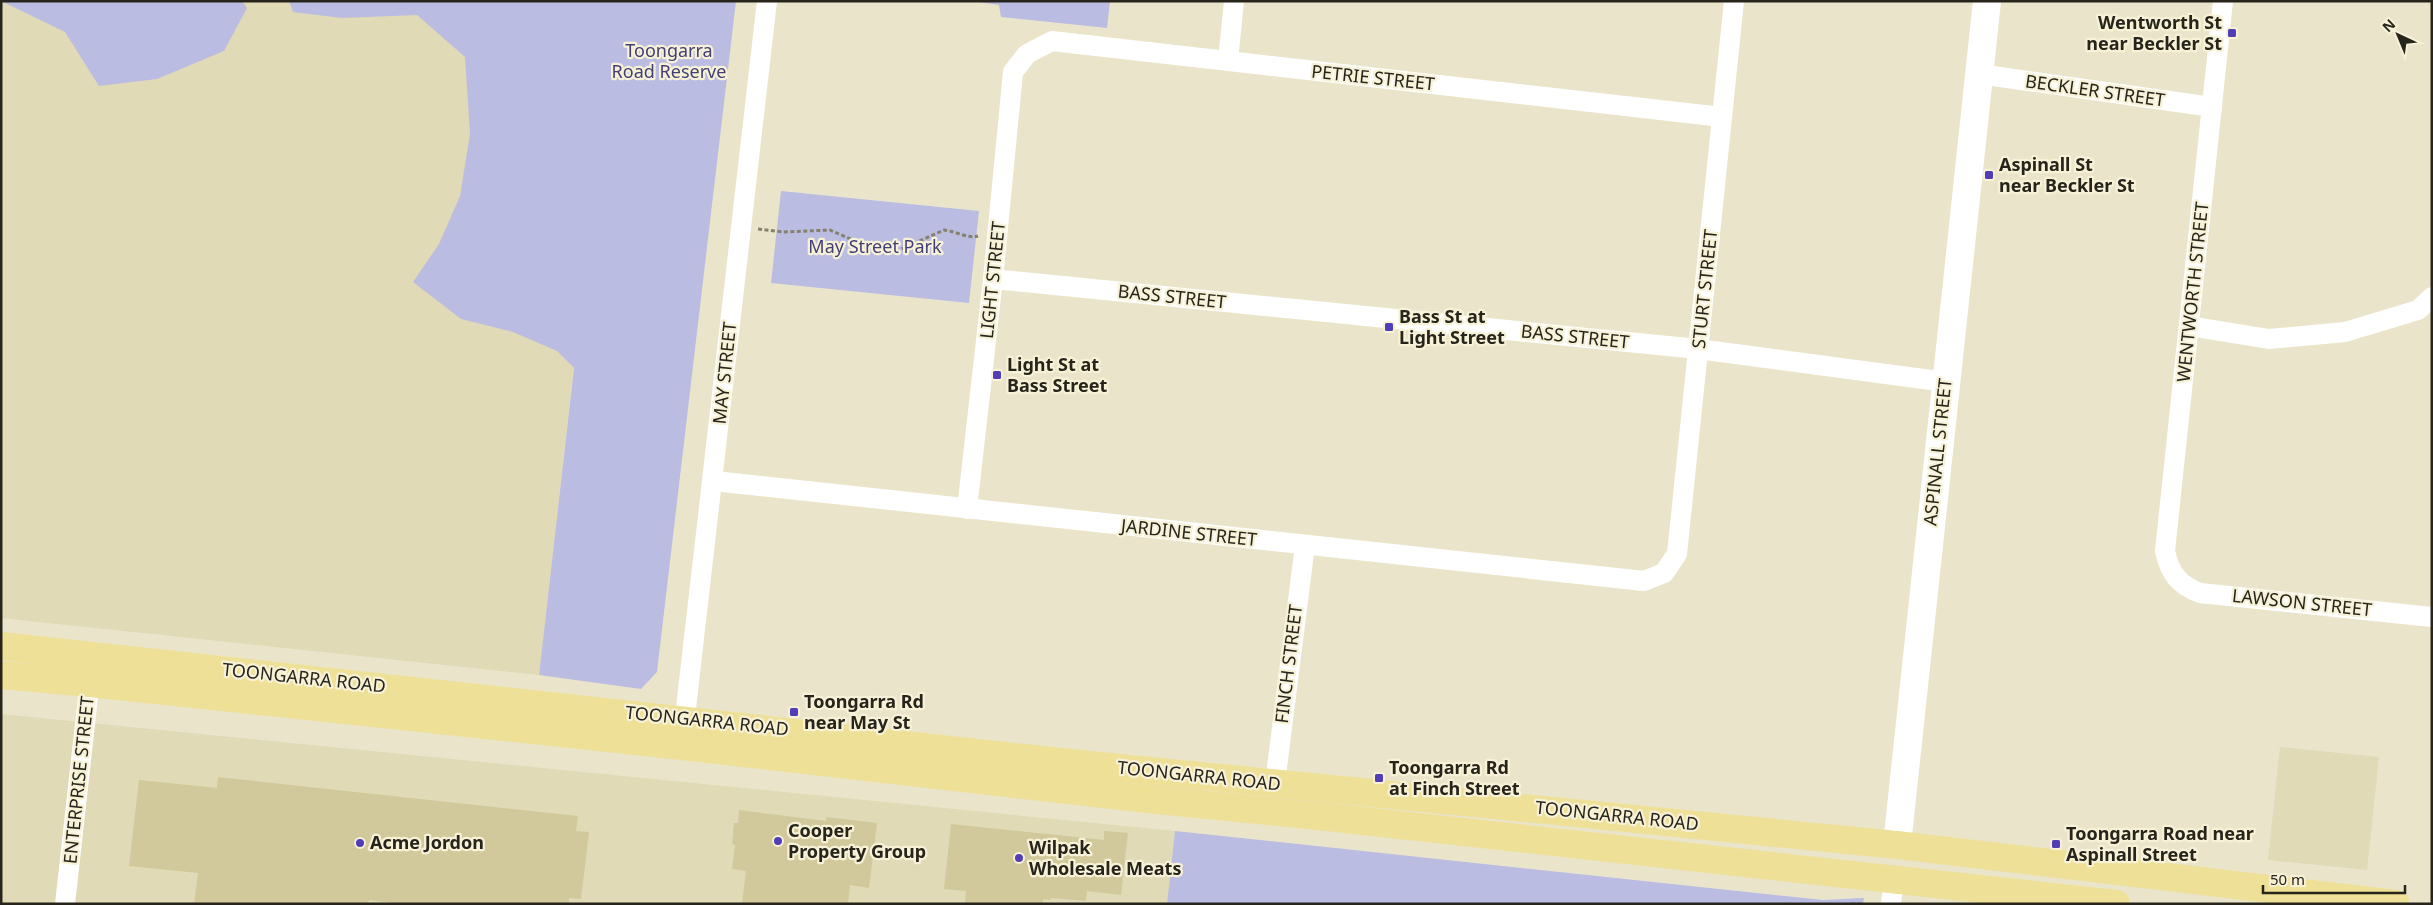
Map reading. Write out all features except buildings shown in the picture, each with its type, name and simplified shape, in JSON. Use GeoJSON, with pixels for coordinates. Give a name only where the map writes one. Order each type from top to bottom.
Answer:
{"type":"FeatureCollection","features":[{"type":"Feature","properties":{"kind":"main road","name":"ASPINALL STREET"},"geometry":{"type":"LineString","coordinates":[[1893,891],[1987,1]]}},
{"type":"Feature","properties":{"kind":"main road","name":"TOONGARRA ROAD"},"geometry":{"type":"LineString","coordinates":[[1,646],[1275,783],[1897,845],[2396,904]]}},
{"type":"Feature","properties":{"kind":"main road","name":"TOONGARRA ROAD"},"geometry":{"type":"LineString","coordinates":[[1,676],[90,683],[682,746],[1147,799],[1893,891],[2116,904]]}},
{"type":"Feature","properties":{"kind":"street","name":"MAY STREET"},"geometry":{"type":"LineString","coordinates":[[682,746],[714,481],[740,228],[767,1]]}},
{"type":"Feature","properties":{"kind":"street"},"geometry":{"type":"LineString","coordinates":[[1228,61],[1234,1]]}},
{"type":"Feature","properties":{"kind":"street","name":"STURT STREET"},"geometry":{"type":"LineString","coordinates":[[1664,573],[1677,554],[1734,1]]}},
{"type":"Feature","properties":{"kind":"street","name":"WENTWORTH STREET"},"geometry":{"type":"LineString","coordinates":[[2177,579],[2168,566],[2165,551],[2223,1]]}},
{"type":"Feature","properties":{"kind":"street","name":"PETRIE STREET"},"geometry":{"type":"LineString","coordinates":[[1027,54],[1052,41],[1722,117]]}},
{"type":"Feature","properties":{"kind":"street","name":"LIGHT STREET"},"geometry":{"type":"LineString","coordinates":[[967,509],[998,232],[1013,72],[1027,54]]}},
{"type":"Feature","properties":{"kind":"street","name":"BECKLER STREET"},"geometry":{"type":"LineString","coordinates":[[1979,74],[2212,107]]}},
{"type":"Feature","properties":{"kind":"street","name":"BASS STREET"},"geometry":{"type":"LineString","coordinates":[[993,279],[1698,349],[1946,382]]}},
{"type":"Feature","properties":{"kind":"street"},"geometry":{"type":"LineString","coordinates":[[2189,326],[2269,339],[2345,332],[2418,310],[2432,297]]}},
{"type":"Feature","properties":{"kind":"street","name":"JARDINE STREET"},"geometry":{"type":"LineString","coordinates":[[714,481],[1644,582],[1664,573]]}},
{"type":"Feature","properties":{"kind":"street","name":"FINCH STREET"},"geometry":{"type":"LineString","coordinates":[[1275,783],[1305,545]]}},
{"type":"Feature","properties":{"kind":"street","name":"LAWSON STREET"},"geometry":{"type":"LineString","coordinates":[[2177,579],[2186,587],[2200,593],[2432,617]]}},
{"type":"Feature","properties":{"kind":"street","name":"ENTERPRISE STREET"},"geometry":{"type":"LineString","coordinates":[[65,904],[92,656]]}},
{"type":"Feature","properties":{"kind":"path"},"geometry":{"type":"LineString","coordinates":[[740,228],[783,232],[830,230],[882,253],[895,252],[944,230],[972,238],[998,232]]}},
{"type":"Feature","properties":{"kind":"path"},"geometry":{"type":"LineString","coordinates":[[1851,904],[1862,904]]}},
{"type":"Feature","properties":{"kind":"shaded area"},"geometry":{"type":"Polygon","coordinates":[[[1,1],[615,1],[539,675],[1,618],[1,1]]]}},
{"type":"Feature","properties":{"kind":"shaded area"},"geometry":{"type":"Polygon","coordinates":[[[1,714],[1175,831],[1167,904],[1,904],[1,714]]]}},
{"type":"Feature","properties":{"kind":"shaded area"},"geometry":{"type":"Polygon","coordinates":[[[2280,747],[2379,757],[2367,870],[2268,860],[2280,747]]]}},
{"type":"Feature","properties":{"kind":"green space"},"geometry":{"type":"Polygon","coordinates":[[[1,1],[242,1],[247,8],[224,51],[157,79],[99,86],[65,32],[1,1]]]}},
{"type":"Feature","properties":{"kind":"green space","name":"Toongarra Road Reserve"},"geometry":{"type":"Polygon","coordinates":[[[289,1],[736,1],[657,672],[641,689],[539,675],[574,368],[557,351],[513,332],[461,319],[413,282],[439,244],[460,196],[470,134],[465,57],[417,15],[342,18],[293,12],[289,1]]]}},
{"type":"Feature","properties":{"kind":"green space"},"geometry":{"type":"Polygon","coordinates":[[[971,1],[1110,1],[1107,28],[1001,17],[999,5],[971,1]]]}},
{"type":"Feature","properties":{"kind":"green space","name":"May Street Park"},"geometry":{"type":"Polygon","coordinates":[[[781,191],[979,211],[969,303],[771,283],[781,191]]]}},
{"type":"Feature","properties":{"kind":"green space"},"geometry":{"type":"Polygon","coordinates":[[[1175,831],[1823,900],[1864,898],[1863,904],[1167,904],[1175,831]]]}},
{"type":"Feature","properties":{"kind":"place","name":"Wentworth St near Beckler St"},"geometry":{"type":"Point","coordinates":[2232,33]}},
{"type":"Feature","properties":{"kind":"place","name":"Aspinall St near Beckler St"},"geometry":{"type":"Point","coordinates":[1989,175]}},
{"type":"Feature","properties":{"kind":"place","name":"Bass St at Light Street"},"geometry":{"type":"Point","coordinates":[1389,327]}},
{"type":"Feature","properties":{"kind":"place","name":"Light St at Bass Street"},"geometry":{"type":"Point","coordinates":[997,375]}},
{"type":"Feature","properties":{"kind":"place","name":"Toongarra Rd near May St"},"geometry":{"type":"Point","coordinates":[794,712]}},
{"type":"Feature","properties":{"kind":"place","name":"Toongarra Rd at Finch Street"},"geometry":{"type":"Point","coordinates":[1379,778]}},
{"type":"Feature","properties":{"kind":"place","name":"Cooper Property Group"},"geometry":{"type":"Point","coordinates":[778,841]}},
{"type":"Feature","properties":{"kind":"place","name":"Acme Jordon"},"geometry":{"type":"Point","coordinates":[360,843]}},
{"type":"Feature","properties":{"kind":"place","name":"Toongarra Road near Aspinall Street"},"geometry":{"type":"Point","coordinates":[2056,844]}},
{"type":"Feature","properties":{"kind":"place","name":"Wilpak Wholesale Meats"},"geometry":{"type":"Point","coordinates":[1019,858]}}]}
